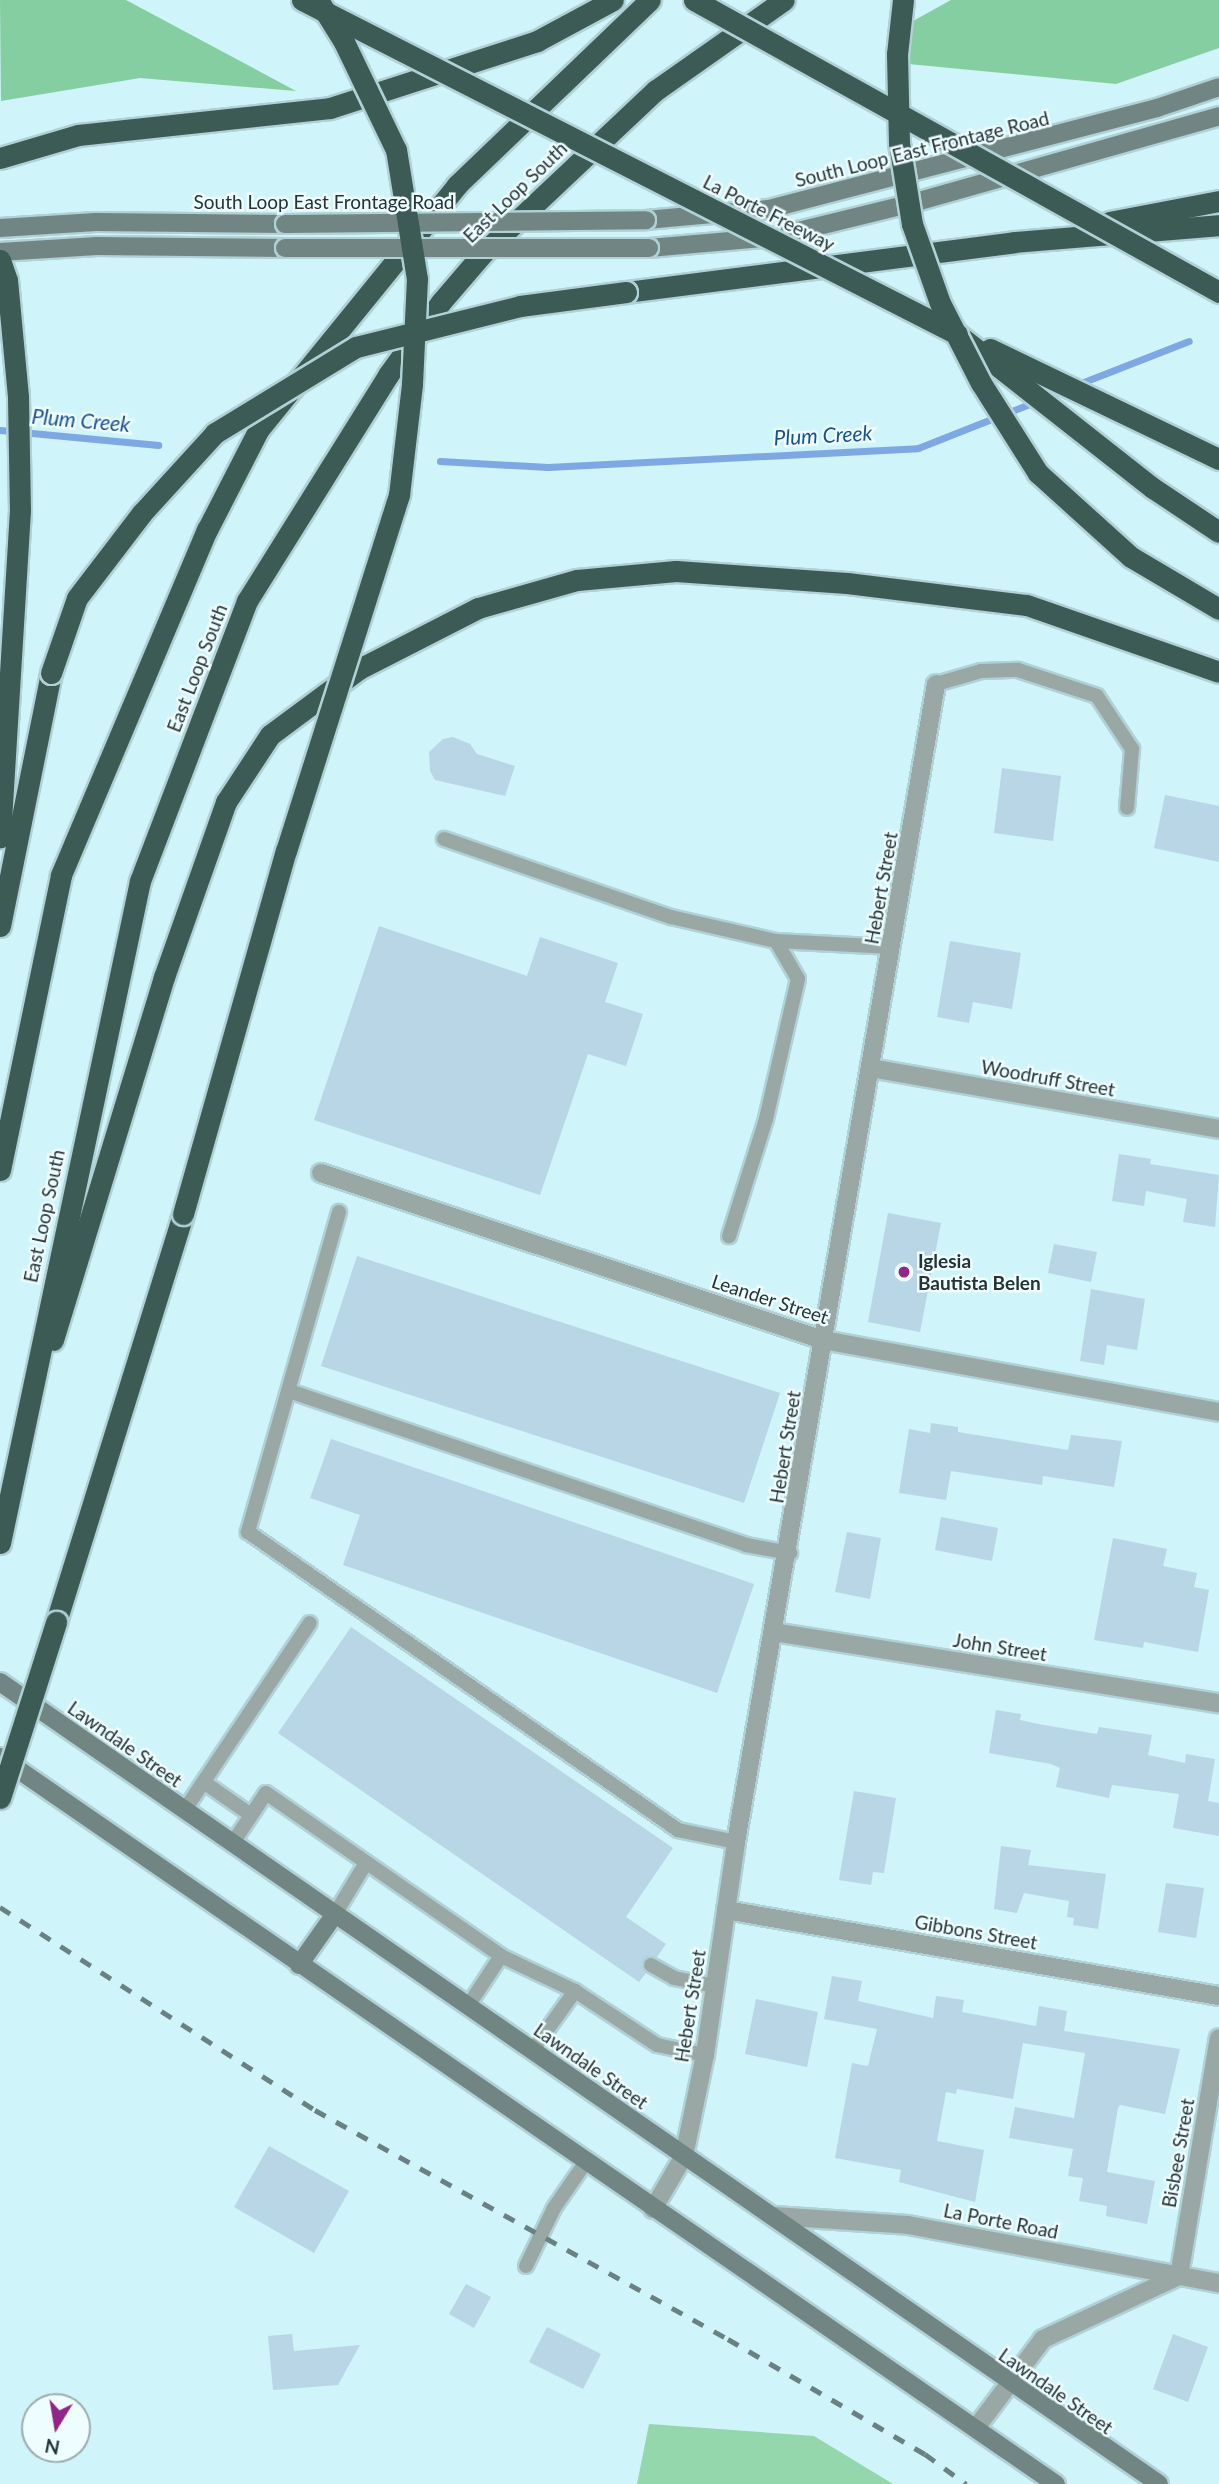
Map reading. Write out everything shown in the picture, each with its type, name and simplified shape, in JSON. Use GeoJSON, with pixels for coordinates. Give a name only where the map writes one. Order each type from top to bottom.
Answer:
{"type":"FeatureCollection","features":[{"type":"Feature","properties":{"kind":"highway","name":"La Porte Freeway"},"geometry":{"type":"LineString","coordinates":[[302,0],[957,334],[1219,460]]}},
{"type":"Feature","properties":{"kind":"highway"},"geometry":{"type":"LineString","coordinates":[[0,1798],[183,1214],[286,851],[399,495],[412,384],[417,279],[396,150],[344,42],[318,0]]}},
{"type":"Feature","properties":{"kind":"highway"},"geometry":{"type":"LineString","coordinates":[[0,158],[78,135],[330,108],[537,41],[613,0]]}},
{"type":"Feature","properties":{"kind":"highway"},"geometry":{"type":"LineString","coordinates":[[0,1170],[61,875],[207,530],[259,429],[457,185],[650,0]]}},
{"type":"Feature","properties":{"kind":"highway"},"geometry":{"type":"LineString","coordinates":[[694,0],[1219,292]]}},
{"type":"Feature","properties":{"kind":"highway","name":"East Loop South"},"geometry":{"type":"LineString","coordinates":[[0,1543],[140,881],[247,601],[388,375],[484,252],[656,90],[784,0]]}},
{"type":"Feature","properties":{"kind":"highway"},"geometry":{"type":"LineString","coordinates":[[904,0],[897,54],[899,143],[912,224],[940,303],[981,383],[1038,472],[1131,556],[1219,609]]}},
{"type":"Feature","properties":{"kind":"highway"},"geometry":{"type":"LineString","coordinates":[[1014,242],[1219,201]]}},
{"type":"Feature","properties":{"kind":"highway"},"geometry":{"type":"LineString","coordinates":[[0,926],[51,673],[77,598],[142,513],[215,433],[356,347],[520,306],[1014,242],[1219,225]]}},
{"type":"Feature","properties":{"kind":"highway"},"geometry":{"type":"LineString","coordinates":[[0,260],[7,280],[18,397],[20,510],[13,667],[0,837]]}},
{"type":"Feature","properties":{"kind":"highway"},"geometry":{"type":"LineString","coordinates":[[957,334],[1153,488],[1219,532]]}},
{"type":"Feature","properties":{"kind":"highway"},"geometry":{"type":"LineString","coordinates":[[17,1459],[164,977],[226,802],[270,735],[359,669],[478,608],[576,580],[676,571],[847,583],[1027,605],[1219,672]]}},
{"type":"Feature","properties":{"kind":"main road","name":"South Loop East Frontage Road"},"geometry":{"type":"LineString","coordinates":[[0,228],[96,222],[285,224],[646,220],[769,209],[1157,108],[1219,87]]}},
{"type":"Feature","properties":{"kind":"main road"},"geometry":{"type":"LineString","coordinates":[[0,252],[97,246],[649,248],[774,237],[929,199],[1219,116]]}},
{"type":"Feature","properties":{"kind":"main road","name":"Lawndale Street"},"geometry":{"type":"LineString","coordinates":[[0,1682],[774,2216],[1008,2384],[1159,2484]]}},
{"type":"Feature","properties":{"kind":"main road"},"geometry":{"type":"LineString","coordinates":[[0,1757],[1056,2484]]}},
{"type":"Feature","properties":{"kind":"main road"},"geometry":{"type":"LineString","coordinates":[[299,1965],[335,1914]]}},
{"type":"Feature","properties":{"kind":"street","name":"Hebert Street"},"geometry":{"type":"LineString","coordinates":[[653,2209],[684,2156],[705,2055],[736,1842],[790,1553],[823,1340],[936,684]]}},
{"type":"Feature","properties":{"kind":"street","name":"Woodruff Street"},"geometry":{"type":"LineString","coordinates":[[870,1068],[1219,1129]]}},
{"type":"Feature","properties":{"kind":"street","name":"Leander Street"},"geometry":{"type":"LineString","coordinates":[[321,1172],[823,1340],[1219,1412]]}},
{"type":"Feature","properties":{"kind":"street","name":"John Street"},"geometry":{"type":"LineString","coordinates":[[774,1632],[1219,1703]]}},
{"type":"Feature","properties":{"kind":"street","name":"Gibbons Street"},"geometry":{"type":"LineString","coordinates":[[726,1910],[1219,1996]]}},
{"type":"Feature","properties":{"kind":"street","name":"Bisbee Street"},"geometry":{"type":"LineString","coordinates":[[1179,2276],[1219,2038]]}},
{"type":"Feature","properties":{"kind":"street","name":"La Porte Road"},"geometry":{"type":"LineString","coordinates":[[774,2216],[908,2225],[1219,2283]]}},
{"type":"Feature","properties":{"kind":"street"},"geometry":{"type":"LineString","coordinates":[[976,2428],[1043,2339],[1179,2276]]}},
{"type":"Feature","properties":{"kind":"lane"},"geometry":{"type":"LineString","coordinates":[[936,684],[981,671],[1018,670],[1097,696],[1132,750],[1127,808]]}},
{"type":"Feature","properties":{"kind":"lane"},"geometry":{"type":"LineString","coordinates":[[444,839],[671,917],[776,941],[892,947]]}},
{"type":"Feature","properties":{"kind":"lane"},"geometry":{"type":"LineString","coordinates":[[729,1236],[766,1119],[798,979],[776,941]]}},
{"type":"Feature","properties":{"kind":"lane"},"geometry":{"type":"LineString","coordinates":[[339,1212],[248,1532],[678,1830],[736,1842]]}},
{"type":"Feature","properties":{"kind":"lane"},"geometry":{"type":"LineString","coordinates":[[289,1391],[746,1545],[790,1553]]}},
{"type":"Feature","properties":{"kind":"lane"},"geometry":{"type":"LineString","coordinates":[[184,1811],[310,1623]]}},
{"type":"Feature","properties":{"kind":"lane"},"geometry":{"type":"LineString","coordinates":[[205,1783],[251,1815]]}},
{"type":"Feature","properties":{"kind":"lane"},"geometry":{"type":"LineString","coordinates":[[232,1844],[266,1793],[501,1956],[575,1991],[657,2045],[705,2055]]}},
{"type":"Feature","properties":{"kind":"lane"},"geometry":{"type":"LineString","coordinates":[[335,1914],[366,1863]]}},
{"type":"Feature","properties":{"kind":"lane"},"geometry":{"type":"LineString","coordinates":[[468,2006],[501,1956]]}},
{"type":"Feature","properties":{"kind":"lane"},"geometry":{"type":"LineString","coordinates":[[651,1965],[674,1978],[715,1986]]}},
{"type":"Feature","properties":{"kind":"lane"},"geometry":{"type":"LineString","coordinates":[[532,2050],[575,1991]]}},
{"type":"Feature","properties":{"kind":"lane"},"geometry":{"type":"LineString","coordinates":[[526,2266],[554,2208],[585,2162]]}},
{"type":"Feature","properties":{"kind":"green space"},"geometry":{"type":"Polygon","coordinates":[[[0,0],[126,0],[296,91],[140,78],[1,101],[0,0]]]}},
{"type":"Feature","properties":{"kind":"green space"},"geometry":{"type":"Polygon","coordinates":[[[951,0],[1219,0],[1219,48],[1116,84],[898,63],[913,21],[951,0]]]}},
{"type":"Feature","properties":{"kind":"green space"},"geometry":{"type":"Polygon","coordinates":[[[649,2424],[814,2436],[893,2484],[637,2484],[649,2424]]]}},
{"type":"Feature","properties":{"kind":"building"},"geometry":{"type":"Polygon","coordinates":[[[453,737],[470,744],[477,754],[515,766],[505,796],[435,780],[430,771],[429,752],[443,739],[453,737]]]}},
{"type":"Feature","properties":{"kind":"building"},"geometry":{"type":"Polygon","coordinates":[[[1002,768],[1061,776],[1053,841],[994,833],[1002,768]]]}},
{"type":"Feature","properties":{"kind":"building"},"geometry":{"type":"Polygon","coordinates":[[[1165,795],[1219,806],[1219,862],[1154,848],[1165,795]]]}},
{"type":"Feature","properties":{"kind":"building"},"geometry":{"type":"Polygon","coordinates":[[[379,926],[527,976],[540,937],[618,963],[605,1002],[643,1014],[626,1066],[588,1054],[540,1195],[314,1120],[379,926]]]}},
{"type":"Feature","properties":{"kind":"building"},"geometry":{"type":"Polygon","coordinates":[[[950,941],[1021,953],[1012,1009],[973,1002],[969,1023],[937,1017],[950,941]]]}},
{"type":"Feature","properties":{"kind":"building"},"geometry":{"type":"Polygon","coordinates":[[[1119,1154],[1151,1159],[1150,1164],[1219,1175],[1215,1227],[1183,1222],[1187,1199],[1146,1191],[1144,1206],[1112,1201],[1119,1154]]]}},
{"type":"Feature","properties":{"kind":"building","name":"Iglesia Bautista Belen"},"geometry":{"type":"Polygon","coordinates":[[[888,1213],[941,1223],[920,1332],[868,1322],[888,1213]]]}},
{"type":"Feature","properties":{"kind":"building"},"geometry":{"type":"Polygon","coordinates":[[[1054,1244],[1097,1252],[1091,1282],[1048,1273],[1054,1244]]]}},
{"type":"Feature","properties":{"kind":"building"},"geometry":{"type":"Polygon","coordinates":[[[357,1256],[780,1393],[744,1503],[321,1366],[357,1256]]]}},
{"type":"Feature","properties":{"kind":"building"},"geometry":{"type":"Polygon","coordinates":[[[1091,1289],[1145,1299],[1137,1350],[1107,1345],[1104,1365],[1080,1361],[1091,1289]]]}},
{"type":"Feature","properties":{"kind":"building"},"geometry":{"type":"Polygon","coordinates":[[[931,1423],[958,1427],[958,1432],[1068,1450],[1071,1435],[1122,1441],[1114,1487],[1043,1476],[1042,1485],[951,1471],[946,1500],[899,1493],[909,1429],[930,1433],[931,1423]]]}},
{"type":"Feature","properties":{"kind":"building"},"geometry":{"type":"Polygon","coordinates":[[[331,1439],[754,1584],[717,1693],[343,1565],[360,1515],[310,1498],[331,1439]]]}},
{"type":"Feature","properties":{"kind":"building"},"geometry":{"type":"Polygon","coordinates":[[[941,1517],[998,1528],[992,1561],[935,1550],[941,1517]]]}},
{"type":"Feature","properties":{"kind":"building"},"geometry":{"type":"Polygon","coordinates":[[[847,1532],[881,1538],[870,1599],[835,1592],[847,1532]]]}},
{"type":"Feature","properties":{"kind":"building"},"geometry":{"type":"Polygon","coordinates":[[[1113,1538],[1167,1549],[1163,1566],[1197,1573],[1194,1587],[1209,1590],[1198,1652],[1144,1642],[1143,1648],[1094,1640],[1113,1538]]]}},
{"type":"Feature","properties":{"kind":"building"},"geometry":{"type":"Polygon","coordinates":[[[351,1627],[673,1848],[626,1917],[666,1944],[657,1957],[643,1960],[646,1973],[639,1982],[278,1733],[351,1627]]]}},
{"type":"Feature","properties":{"kind":"building"},"geometry":{"type":"Polygon","coordinates":[[[996,1710],[1021,1714],[1020,1720],[1097,1734],[1099,1727],[1152,1735],[1148,1755],[1185,1763],[1186,1754],[1215,1759],[1208,1801],[1219,1803],[1219,1836],[1173,1828],[1179,1794],[1112,1785],[1109,1798],[1056,1787],[1060,1768],[989,1753],[996,1710]]]}},
{"type":"Feature","properties":{"kind":"building"},"geometry":{"type":"Polygon","coordinates":[[[854,1791],[896,1798],[884,1873],[873,1872],[871,1885],[839,1880],[854,1791]]]}},
{"type":"Feature","properties":{"kind":"building"},"geometry":{"type":"Polygon","coordinates":[[[1001,1846],[1031,1850],[1028,1865],[1106,1874],[1098,1929],[1073,1925],[1074,1918],[1067,1917],[1069,1901],[1024,1893],[1017,1913],[994,1909],[1001,1846]]]}},
{"type":"Feature","properties":{"kind":"building"},"geometry":{"type":"Polygon","coordinates":[[[1166,1883],[1204,1888],[1196,1938],[1158,1932],[1166,1883]]]}},
{"type":"Feature","properties":{"kind":"building"},"geometry":{"type":"Polygon","coordinates":[[[832,1976],[862,1981],[858,2001],[933,2018],[936,1996],[964,2000],[962,2012],[1036,2026],[1039,2006],[1067,2011],[1064,2031],[1180,2049],[1165,2114],[1120,2105],[1118,2108],[1107,2172],[1155,2181],[1147,2224],[1106,2216],[1107,2206],[1079,2201],[1083,2178],[1068,2176],[1073,2149],[1009,2138],[1015,2107],[1074,2118],[1085,2053],[1023,2043],[1013,2099],[957,2089],[956,2094],[946,2092],[937,2141],[984,2150],[975,2202],[899,2182],[901,2170],[835,2158],[852,2063],[868,2066],[877,2029],[824,2019],[832,1976]]]}},
{"type":"Feature","properties":{"kind":"building"},"geometry":{"type":"Polygon","coordinates":[[[756,1999],[818,2012],[807,2067],[745,2054],[756,1999]]]}},
{"type":"Feature","properties":{"kind":"building"},"geometry":{"type":"Polygon","coordinates":[[[269,2146],[349,2191],[314,2253],[234,2207],[269,2146]]]}},
{"type":"Feature","properties":{"kind":"building"},"geometry":{"type":"Polygon","coordinates":[[[466,2284],[491,2297],[474,2328],[449,2314],[466,2284]]]}},
{"type":"Feature","properties":{"kind":"building"},"geometry":{"type":"Polygon","coordinates":[[[547,2327],[601,2354],[583,2389],[529,2362],[547,2327]]]}},
{"type":"Feature","properties":{"kind":"building"},"geometry":{"type":"Polygon","coordinates":[[[292,2334],[294,2351],[360,2345],[338,2385],[273,2390],[268,2336],[292,2334]]]}},
{"type":"Feature","properties":{"kind":"building"},"geometry":{"type":"Polygon","coordinates":[[[1173,2334],[1208,2347],[1188,2402],[1153,2389],[1173,2334]]]}},
{"type":"Feature","properties":{"kind":"waterway","name":"Plum Creek"},"geometry":{"type":"LineString","coordinates":[[1076,385],[1189,341]]}},
{"type":"Feature","properties":{"kind":"waterway","name":"Plum Creek"},"geometry":{"type":"LineString","coordinates":[[440,461],[548,467],[918,448],[1065,390]]}},
{"type":"Feature","properties":{"kind":"waterway","name":"Plum Creek"},"geometry":{"type":"LineString","coordinates":[[0,430],[158,445]]}},
{"type":"Feature","properties":{"kind":"railway"},"geometry":{"type":"LineString","coordinates":[[0,1907],[315,2110],[728,2339],[925,2454],[966,2484]]}},
{"type":"Feature","properties":{"kind":"place","name":"Iglesia Bautista Belen"},"geometry":{"type":"Point","coordinates":[904,1272]}}]}
